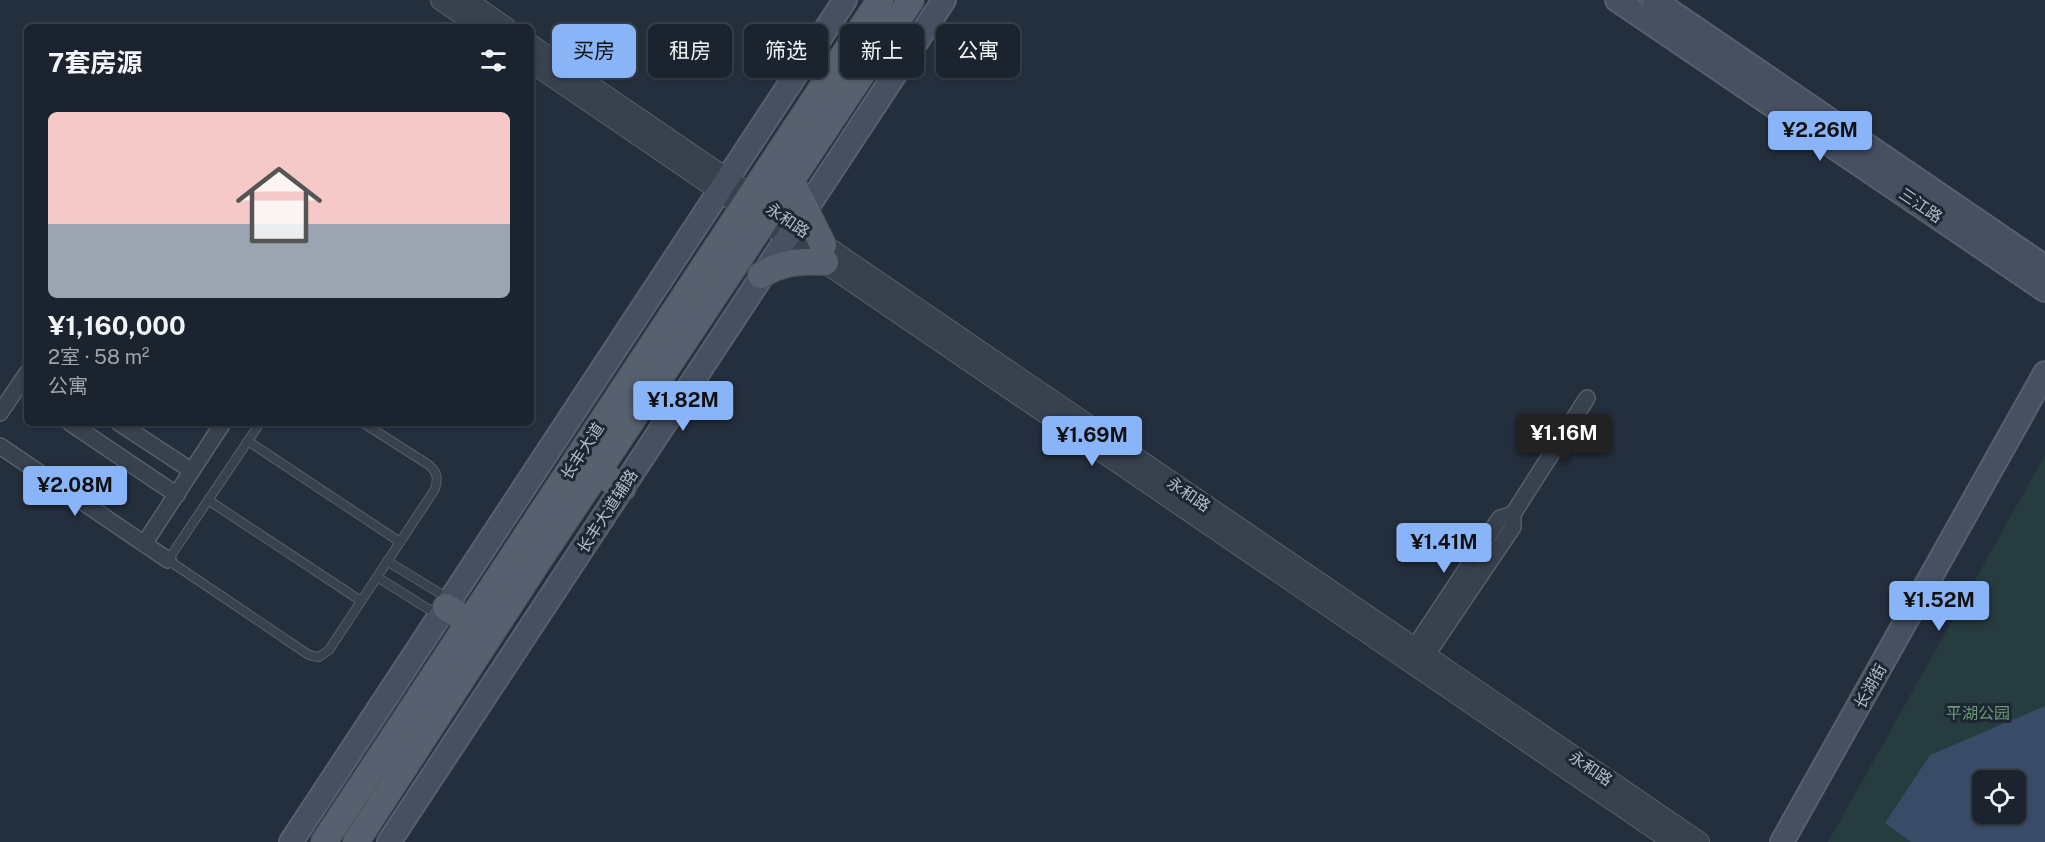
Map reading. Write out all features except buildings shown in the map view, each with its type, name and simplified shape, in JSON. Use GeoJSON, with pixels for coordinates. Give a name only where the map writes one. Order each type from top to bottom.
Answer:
{"type":"FeatureCollection","features":[{"type":"Feature","properties":{"kind":"main road"},"geometry":{"type":"LineString","coordinates":[[291,842],[845,0]]}},
{"type":"Feature","properties":{"kind":"main road","name":"长丰大道"},"geometry":{"type":"LineString","coordinates":[[324,842],[597,471],[758,208],[880,0]]}},
{"type":"Feature","properties":{"kind":"main road","name":"长丰大道"},"geometry":{"type":"LineString","coordinates":[[356,842],[479,629],[758,208],[791,180],[910,0]]}},
{"type":"Feature","properties":{"kind":"main road","name":"长丰大道辅路"},"geometry":{"type":"LineString","coordinates":[[389,842],[944,0]]}},
{"type":"Feature","properties":{"kind":"main road","name":"三江路"},"geometry":{"type":"LineString","coordinates":[[1617,0],[2045,290]]}},
{"type":"Feature","properties":{"kind":"main road","name":"三江路"},"geometry":{"type":"LineString","coordinates":[[1654,0],[2045,267]]}},
{"type":"Feature","properties":{"kind":"main road"},"geometry":{"type":"LineString","coordinates":[[761,275],[776,266],[824,254],[796,223],[791,180]]}},
{"type":"Feature","properties":{"kind":"main road","name":"长湖街"},"geometry":{"type":"LineString","coordinates":[[1782,842],[2045,373]]}},
{"type":"Feature","properties":{"kind":"main road","name":"长湖街"},"geometry":{"type":"LineString","coordinates":[[1798,842],[2045,402]]}},
{"type":"Feature","properties":{"kind":"main road"},"geometry":{"type":"LineString","coordinates":[[597,471],[622,488]]}},
{"type":"Feature","properties":{"kind":"main road"},"geometry":{"type":"LineString","coordinates":[[446,607],[479,629]]}},
{"type":"Feature","properties":{"kind":"street"},"geometry":{"type":"LineString","coordinates":[[441,0],[476,24]]}},
{"type":"Feature","properties":{"kind":"street"},"geometry":{"type":"LineString","coordinates":[[466,0],[501,24]]}},
{"type":"Feature","properties":{"kind":"street","name":"永和路"},"geometry":{"type":"LineString","coordinates":[[534,47],[758,208],[796,223]]}},
{"type":"Feature","properties":{"kind":"street","name":"永和路"},"geometry":{"type":"LineString","coordinates":[[534,64],[723,184]]}},
{"type":"Feature","properties":{"kind":"street","name":"永和路"},"geometry":{"type":"LineString","coordinates":[[824,254],[1418,656],[1699,842]]}},
{"type":"Feature","properties":{"kind":"street"},"geometry":{"type":"LineString","coordinates":[[0,413],[22,390]]}},
{"type":"Feature","properties":{"kind":"street"},"geometry":{"type":"LineString","coordinates":[[1418,656],[1513,527],[1513,514],[1587,398]]}},
{"type":"Feature","properties":{"kind":"street"},"geometry":{"type":"LineString","coordinates":[[74,426],[177,495]]}},
{"type":"Feature","properties":{"kind":"street"},"geometry":{"type":"LineString","coordinates":[[124,426],[192,471]]}},
{"type":"Feature","properties":{"kind":"street"},"geometry":{"type":"LineString","coordinates":[[144,544],[219,426]]}},
{"type":"Feature","properties":{"kind":"street"},"geometry":{"type":"LineString","coordinates":[[0,446],[168,560]]}},
{"type":"Feature","properties":{"kind":"street","name":"永和路"},"geometry":{"type":"LineString","coordinates":[[1418,656],[1674,842]]}},
{"type":"Feature","properties":{"kind":"lane"},"geometry":{"type":"LineString","coordinates":[[258,426],[168,560],[309,655],[319,657],[329,650],[435,489],[438,480],[436,472],[367,426]]}},
{"type":"Feature","properties":{"kind":"lane"},"geometry":{"type":"LineString","coordinates":[[248,441],[400,542]]}},
{"type":"Feature","properties":{"kind":"lane"},"geometry":{"type":"LineString","coordinates":[[208,500],[361,601]]}},
{"type":"Feature","properties":{"kind":"lane"},"geometry":{"type":"LineString","coordinates":[[377,577],[430,610],[446,607],[441,594],[387,561]]}},
{"type":"Feature","properties":{"kind":"green space","name":"平湖公园"},"geometry":{"type":"Polygon","coordinates":[[[2045,455],[2045,842],[1828,842],[2045,455]]]}},
{"type":"Feature","properties":{"kind":"water"},"geometry":{"type":"Polygon","coordinates":[[[2045,706],[2045,842],[1911,842],[1885,823],[1930,755],[2045,706]]]}}]}
